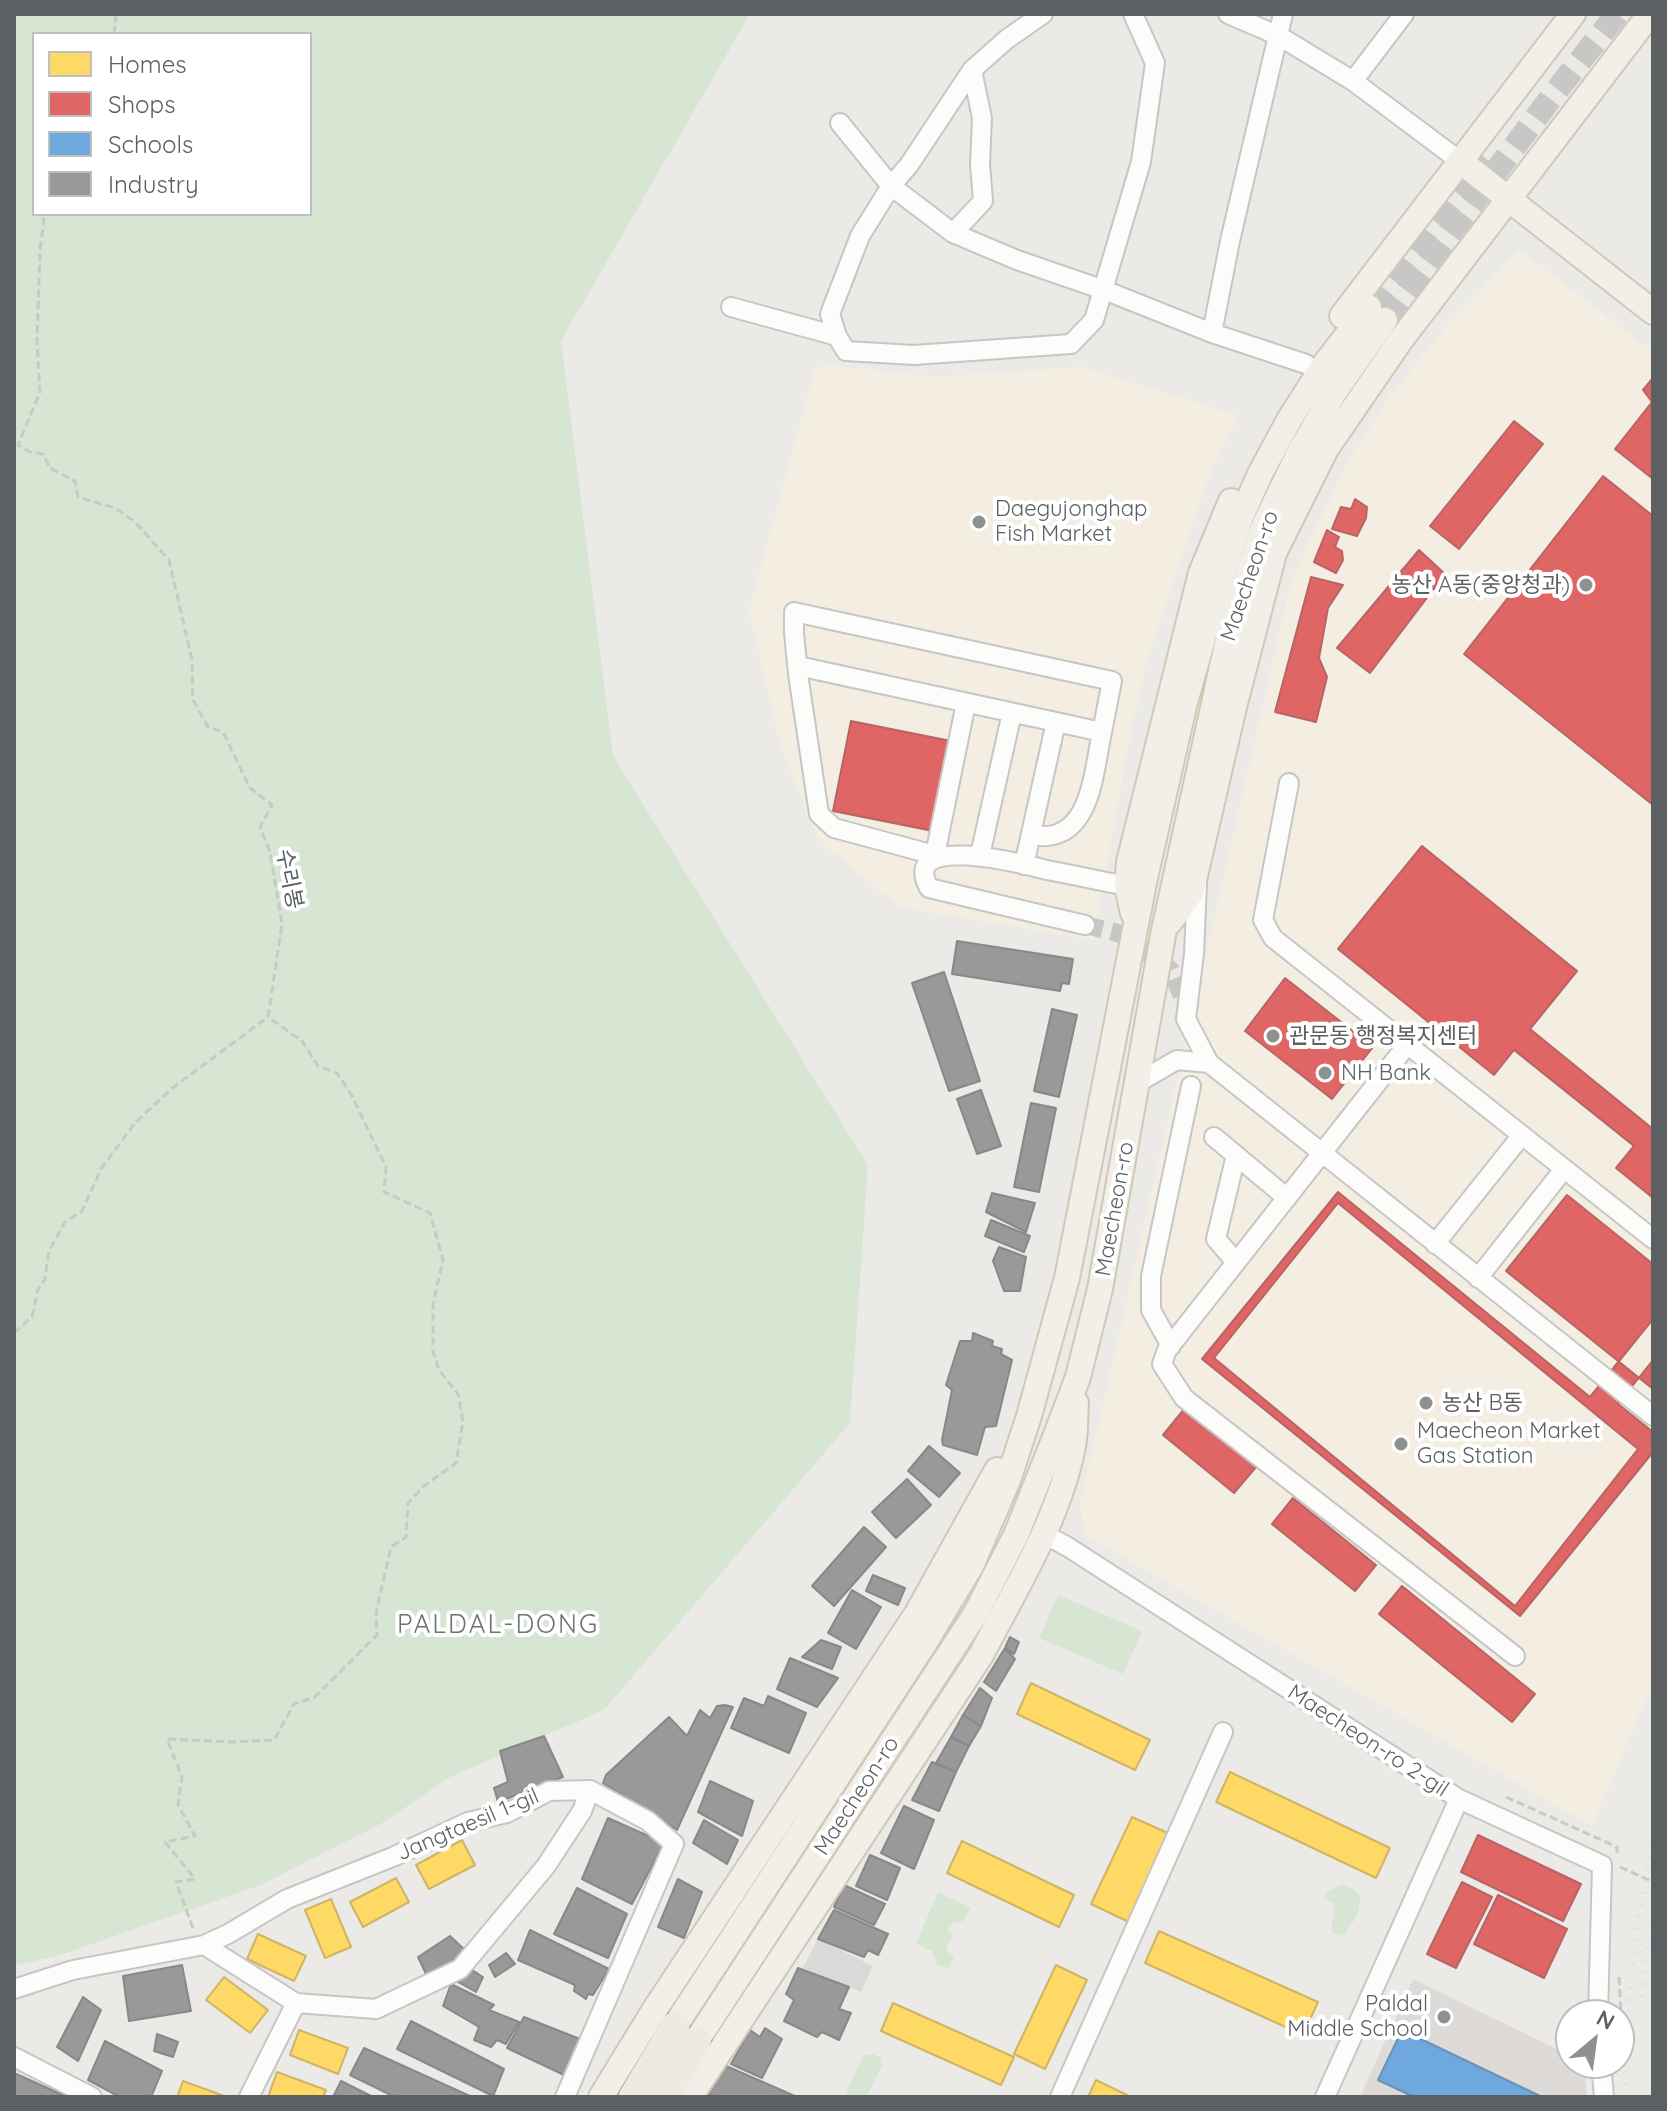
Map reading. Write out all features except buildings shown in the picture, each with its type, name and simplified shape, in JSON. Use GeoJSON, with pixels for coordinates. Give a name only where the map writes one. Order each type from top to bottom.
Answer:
{"type":"FeatureCollection","features":[{"type":"Feature","properties":{"kind":"highway"},"geometry":{"type":"LineString","coordinates":[[633,2097],[686,2033]]}},
{"type":"Feature","properties":{"kind":"highway"},"geometry":{"type":"LineString","coordinates":[[664,2097],[686,2033]]}},
{"type":"Feature","properties":{"kind":"main road"},"geometry":{"type":"LineString","coordinates":[[1136,923],[1127,886],[1129,862],[1201,573],[1228,506],[1267,428],[1306,364],[1573,14]]}},
{"type":"Feature","properties":{"kind":"main road"},"geometry":{"type":"LineString","coordinates":[[1164,930],[1191,893],[1274,553],[1326,449],[1400,341],[1650,14]]}},
{"type":"Feature","properties":{"kind":"main road"},"geometry":{"type":"LineString","coordinates":[[1460,161],[1653,312]]}},
{"type":"Feature","properties":{"kind":"main road","name":"Maecheon-ro"},"geometry":{"type":"LineString","coordinates":[[1377,313],[1299,453],[1261,532],[1231,626],[1164,930],[1100,1289],[1078,1377],[1016,1535],[976,1613],[686,2033],[972,1564],[1008,1480],[1067,1278],[1136,923],[1184,706],[1239,521],[1289,420],[1324,365],[1377,313]]}},
{"type":"Feature","properties":{"kind":"main road"},"geometry":{"type":"LineString","coordinates":[[690,2097],[981,1655],[1057,1500],[1073,1446],[1078,1377]]}},
{"type":"Feature","properties":{"kind":"main road"},"geometry":{"type":"LineString","coordinates":[[601,2097],[664,1996],[916,1615],[1029,1416]]}},
{"type":"Feature","properties":{"kind":"street"},"geometry":{"type":"LineString","coordinates":[[1043,14],[1007,39],[972,70],[860,236],[830,314],[846,351],[914,355],[1071,344],[1094,320],[1141,162],[1153,93],[1155,63],[1133,14]]}},
{"type":"Feature","properties":{"kind":"street"},"geometry":{"type":"LineString","coordinates":[[1228,14],[1279,36],[1353,81],[1460,161]]}},
{"type":"Feature","properties":{"kind":"street"},"geometry":{"type":"LineString","coordinates":[[1212,333],[1283,14]]}},
{"type":"Feature","properties":{"kind":"street"},"geometry":{"type":"LineString","coordinates":[[1353,81],[1404,14]]}},
{"type":"Feature","properties":{"kind":"street"},"geometry":{"type":"LineString","coordinates":[[953,233],[983,201],[980,164],[982,118],[972,70]]}},
{"type":"Feature","properties":{"kind":"street"},"geometry":{"type":"LineString","coordinates":[[840,123],[891,186],[953,233],[1212,333],[1306,364]]}},
{"type":"Feature","properties":{"kind":"street"},"geometry":{"type":"LineString","coordinates":[[731,307],[837,336]]}},
{"type":"Feature","properties":{"kind":"street"},"geometry":{"type":"LineString","coordinates":[[1031,835],[1045,838],[1065,832],[1079,818],[1089,793],[1112,681],[794,612],[798,666],[819,814],[834,828],[938,856],[980,855],[1127,886]]}},
{"type":"Feature","properties":{"kind":"street"},"geometry":{"type":"LineString","coordinates":[[798,666],[1102,732]]}},
{"type":"Feature","properties":{"kind":"street"},"geometry":{"type":"LineString","coordinates":[[966,703],[938,856],[925,868],[924,878],[929,888],[1085,925]]}},
{"type":"Feature","properties":{"kind":"street"},"geometry":{"type":"LineString","coordinates":[[980,855],[1012,713]]}},
{"type":"Feature","properties":{"kind":"street"},"geometry":{"type":"LineString","coordinates":[[1024,865],[1056,722]]}},
{"type":"Feature","properties":{"kind":"street"},"geometry":{"type":"LineString","coordinates":[[1289,783],[1263,920],[1273,938],[1653,1239]]}},
{"type":"Feature","properties":{"kind":"street"},"geometry":{"type":"LineString","coordinates":[[1198,864],[1194,954],[1186,1019],[1209,1063],[1653,1416]]}},
{"type":"Feature","properties":{"kind":"street"},"geometry":{"type":"LineString","coordinates":[[1407,1045],[1171,1346],[1162,1364],[1184,1398],[1515,1656]]}},
{"type":"Feature","properties":{"kind":"street"},"geometry":{"type":"LineString","coordinates":[[1137,1083],[1177,1060],[1209,1063]]}},
{"type":"Feature","properties":{"kind":"street"},"geometry":{"type":"LineString","coordinates":[[1171,1346],[1151,1310],[1151,1276],[1191,1086]]}},
{"type":"Feature","properties":{"kind":"street"},"geometry":{"type":"LineString","coordinates":[[1435,1244],[1522,1135]]}},
{"type":"Feature","properties":{"kind":"street"},"geometry":{"type":"LineString","coordinates":[[1214,1137],[1287,1198]]}},
{"type":"Feature","properties":{"kind":"street"},"geometry":{"type":"LineString","coordinates":[[1236,1155],[1216,1239],[1236,1262]]}},
{"type":"Feature","properties":{"kind":"street"},"geometry":{"type":"LineString","coordinates":[[1478,1278],[1564,1169]]}},
{"type":"Feature","properties":{"kind":"street","name":"Maecheon-ro 2-gil"},"geometry":{"type":"LineString","coordinates":[[1042,1533],[1459,1799],[1325,2097]]}},
{"type":"Feature","properties":{"kind":"street"},"geometry":{"type":"LineString","coordinates":[[1060,2097],[1223,1732]]}},
{"type":"Feature","properties":{"kind":"street"},"geometry":{"type":"LineString","coordinates":[[200,1946],[296,2003],[376,2009],[460,1969],[546,1866],[582,1811],[590,1790],[648,1821],[674,1844],[565,2097]]}},
{"type":"Feature","properties":{"kind":"street","name":"Jangtaesil 1-gil"},"geometry":{"type":"LineString","coordinates":[[14,1989],[73,1970],[200,1946],[228,1934],[287,1899],[395,1856],[468,1822],[507,1813],[549,1791],[590,1790]]}},
{"type":"Feature","properties":{"kind":"street"},"geometry":{"type":"LineString","coordinates":[[1459,1799],[1602,1865],[1598,1999]]}},
{"type":"Feature","properties":{"kind":"street"},"geometry":{"type":"LineString","coordinates":[[249,2097],[296,2003]]}},
{"type":"Feature","properties":{"kind":"street"},"geometry":{"type":"LineString","coordinates":[[14,2057],[92,2097]]}},
{"type":"Feature","properties":{"kind":"path","name":"수리봉"},"geometry":{"type":"LineString","coordinates":[[43,216],[37,341],[40,392],[18,445],[30,452],[43,454],[50,468],[75,481],[78,497],[115,508],[134,521],[169,560],[192,660],[193,700],[208,727],[223,732],[250,788],[272,805],[260,827],[270,852],[282,924],[268,1017]]}},
{"type":"Feature","properties":{"kind":"path"},"geometry":{"type":"LineString","coordinates":[[14,1333],[32,1317],[38,1289],[45,1279],[49,1251],[65,1222],[82,1211],[101,1169],[135,1123],[170,1090],[268,1017],[302,1041],[318,1066],[337,1073],[352,1096],[367,1133],[386,1167],[384,1192],[430,1213],[443,1260],[433,1304],[433,1352],[439,1370],[458,1394],[463,1422],[456,1463],[424,1486],[408,1503],[406,1537],[391,1547],[376,1613],[377,1635],[315,1697],[294,1704],[274,1740],[167,1739],[182,1777],[178,1805],[195,1836],[165,1842],[195,1879],[176,1882],[200,1946]]}},
{"type":"Feature","properties":{"kind":"path"},"geometry":{"type":"LineString","coordinates":[[1617,1865],[1653,1882]]}},
{"type":"Feature","properties":{"kind":"shaded area"},"geometry":{"type":"Polygon","coordinates":[[[1520,250],[1653,352],[1653,1682],[1592,1826],[1085,1535],[1080,1505],[1292,578],[1348,462],[1390,396],[1455,316],[1520,250]]]}},
{"type":"Feature","properties":{"kind":"shaded area"},"geometry":{"type":"Polygon","coordinates":[[[830,365],[937,377],[1081,367],[1238,415],[1208,479],[1146,663],[1126,756],[1094,940],[899,907],[817,838],[779,740],[749,610],[815,369],[830,365]]]}},
{"type":"Feature","properties":{"kind":"shaded area"},"geometry":{"type":"Polygon","coordinates":[[[818,1939],[873,1966],[861,1992],[803,1968],[818,1939]]]}},
{"type":"Feature","properties":{"kind":"shaded area","name":"Paldal Middle School"},"geometry":{"type":"Polygon","coordinates":[[[1413,1979],[1555,2048],[1555,2079],[1585,2079],[1587,2097],[1360,2097],[1413,1979]]]}},
{"type":"Feature","properties":{"kind":"green space"},"geometry":{"type":"Polygon","coordinates":[[[14,14],[750,14],[561,341],[613,756],[868,1165],[850,1423],[604,1710],[450,1777],[384,1822],[261,1885],[57,1956],[14,1966],[14,14]]]}},
{"type":"Feature","properties":{"kind":"green space"},"geometry":{"type":"Polygon","coordinates":[[[1058,1595],[1142,1631],[1123,1674],[1039,1638],[1058,1595]]]}},
{"type":"Feature","properties":{"kind":"green space"},"geometry":{"type":"Polygon","coordinates":[[[1342,1885],[1355,1890],[1361,1898],[1357,1916],[1343,1936],[1332,1933],[1333,1902],[1324,1899],[1327,1891],[1342,1885]]]}},
{"type":"Feature","properties":{"kind":"green space"},"geometry":{"type":"Polygon","coordinates":[[[938,1892],[971,1908],[963,1921],[953,1923],[947,1931],[953,1935],[946,1950],[954,1957],[949,1968],[937,1965],[932,1951],[916,1944],[938,1892]]]}},
{"type":"Feature","properties":{"kind":"green space"},"geometry":{"type":"Polygon","coordinates":[[[873,2054],[881,2058],[882,2066],[866,2097],[844,2097],[863,2056],[873,2054]]]}},
{"type":"Feature","properties":{"kind":"tunnel"},"geometry":{"type":"LineString","coordinates":[[1385,320],[1617,14]]}},
{"type":"Feature","properties":{"kind":"tunnel"},"geometry":{"type":"LineString","coordinates":[[1369,307],[1485,158]]}},
{"type":"Feature","properties":{"kind":"tunnel"},"geometry":{"type":"LineString","coordinates":[[1085,925],[1121,934],[1171,970],[1189,1013]]}},
{"type":"Feature","properties":{"kind":"railway"},"geometry":{"type":"LineString","coordinates":[[1626,2097],[1632,1969],[1653,1842]]}},
{"type":"Feature","properties":{"kind":"railway"},"geometry":{"type":"LineString","coordinates":[[1641,2009],[1651,1918]]}},
{"type":"Feature","properties":{"kind":"place","name":"Daegujonghap Fish Market"},"geometry":{"type":"Point","coordinates":[979,522]}},
{"type":"Feature","properties":{"kind":"place","name":"농산 A동(중앙청과)"},"geometry":{"type":"Point","coordinates":[1586,585]}},
{"type":"Feature","properties":{"kind":"place","name":"관문동 행정복지센터"},"geometry":{"type":"Point","coordinates":[1273,1036]}},
{"type":"Feature","properties":{"kind":"place","name":"NH Bank"},"geometry":{"type":"Point","coordinates":[1325,1073]}},
{"type":"Feature","properties":{"kind":"place","name":"농산 B동"},"geometry":{"type":"Point","coordinates":[1426,1403]}},
{"type":"Feature","properties":{"kind":"place","name":"Maecheon Market Gas Station"},"geometry":{"type":"Point","coordinates":[1401,1444]}},
{"type":"Feature","properties":{"kind":"place","name":"Paldal Middle School"},"geometry":{"type":"Point","coordinates":[1444,2017]}},
{"type":"Feature","properties":{"kind":"district","name":"PALDAL-DONG"},"geometry":{"type":"Point","coordinates":[498,1625]}}]}
